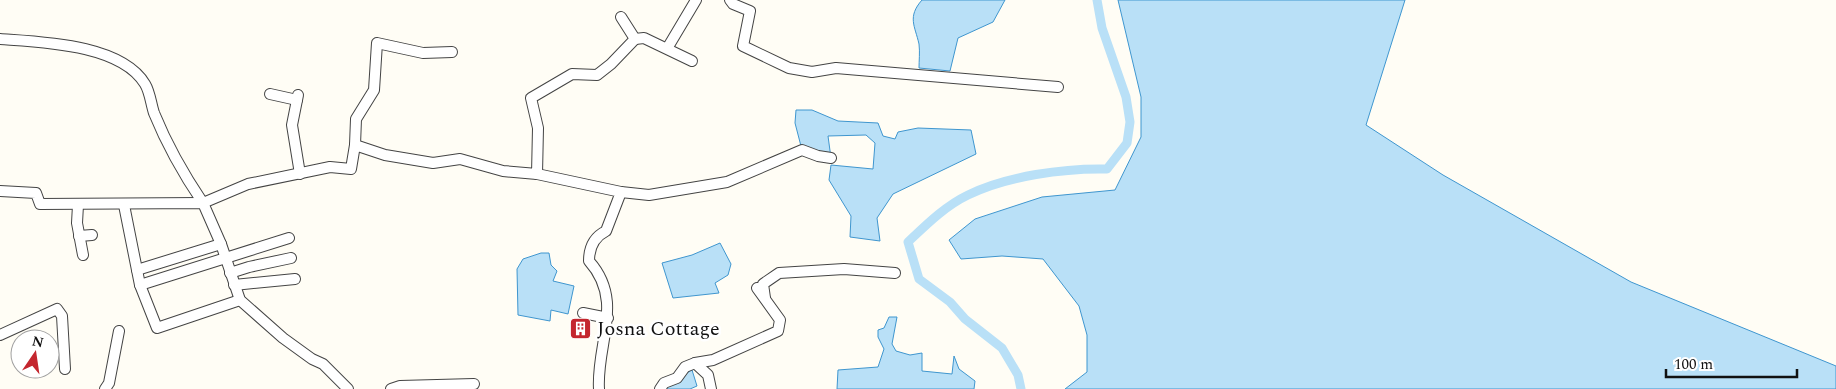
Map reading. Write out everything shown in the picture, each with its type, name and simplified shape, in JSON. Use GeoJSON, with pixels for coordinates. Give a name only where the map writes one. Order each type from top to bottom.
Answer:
{"type":"FeatureCollection","features":[{"type":"Feature","properties":{"kind":"street"},"geometry":{"type":"LineString","coordinates":[[668,48],[696,0]]}},
{"type":"Feature","properties":{"kind":"street"},"geometry":{"type":"LineString","coordinates":[[730,0],[733,4],[750,11],[743,46],[789,68],[812,72],[836,68],[1058,87]]}},
{"type":"Feature","properties":{"kind":"street"},"geometry":{"type":"LineString","coordinates":[[620,17],[635,39]]}},
{"type":"Feature","properties":{"kind":"street"},"geometry":{"type":"LineString","coordinates":[[537,174],[538,128],[531,98],[572,74],[597,74],[611,64],[635,39],[644,38],[692,61]]}},
{"type":"Feature","properties":{"kind":"street"},"geometry":{"type":"LineString","coordinates":[[0,39],[51,42],[106,54],[127,67],[145,84],[154,112],[169,146],[203,204],[240,300],[284,338],[312,359],[324,364],[348,389]]}},
{"type":"Feature","properties":{"kind":"street"},"geometry":{"type":"LineString","coordinates":[[0,192],[36,193],[40,204],[203,204],[248,184],[330,167],[351,169],[356,119],[374,90],[377,43],[424,52],[452,52]]}},
{"type":"Feature","properties":{"kind":"street"},"geometry":{"type":"LineString","coordinates":[[270,94],[298,98],[292,125],[300,174]]}},
{"type":"Feature","properties":{"kind":"street"},"geometry":{"type":"LineString","coordinates":[[354,145],[385,155],[433,163],[460,159],[503,171],[537,174],[621,192],[650,195],[727,182],[802,150],[818,156],[831,158]]}},
{"type":"Feature","properties":{"kind":"street"},"geometry":{"type":"LineString","coordinates":[[598,389],[608,318],[601,274],[589,261],[589,251],[599,235],[606,231],[621,192]]}},
{"type":"Feature","properties":{"kind":"street"},"geometry":{"type":"LineString","coordinates":[[78,205],[77,223],[83,254]]}},
{"type":"Feature","properties":{"kind":"street"},"geometry":{"type":"LineString","coordinates":[[124,205],[140,285],[157,328],[240,300]]}},
{"type":"Feature","properties":{"kind":"street"},"geometry":{"type":"LineString","coordinates":[[79,236],[92,235]]}},
{"type":"Feature","properties":{"kind":"street"},"geometry":{"type":"LineString","coordinates":[[140,285],[289,238]]}},
{"type":"Feature","properties":{"kind":"street"},"geometry":{"type":"LineString","coordinates":[[137,270],[220,244]]}},
{"type":"Feature","properties":{"kind":"street"},"geometry":{"type":"LineString","coordinates":[[230,273],[291,258]]}},
{"type":"Feature","properties":{"kind":"street"},"geometry":{"type":"LineString","coordinates":[[765,299],[763,284],[779,273],[844,269],[895,273]]}},
{"type":"Feature","properties":{"kind":"street"},"geometry":{"type":"LineString","coordinates":[[234,285],[294,279]]}},
{"type":"Feature","properties":{"kind":"street"},"geometry":{"type":"LineString","coordinates":[[660,389],[664,383],[677,378],[685,367],[713,360],[778,331],[780,320],[757,288]]}},
{"type":"Feature","properties":{"kind":"street"},"geometry":{"type":"LineString","coordinates":[[0,335],[57,310],[62,316],[65,368]]}},
{"type":"Feature","properties":{"kind":"street"},"geometry":{"type":"LineString","coordinates":[[583,313],[608,318]]}},
{"type":"Feature","properties":{"kind":"street"},"geometry":{"type":"LineString","coordinates":[[105,389],[106,384],[109,383],[119,331]]}},
{"type":"Feature","properties":{"kind":"street"},"geometry":{"type":"LineString","coordinates":[[695,363],[708,375],[711,389]]}},
{"type":"Feature","properties":{"kind":"street"},"geometry":{"type":"LineString","coordinates":[[391,389],[400,386],[474,384]]}},
{"type":"Feature","properties":{"kind":"water"},"geometry":{"type":"Polygon","coordinates":[[[922,0],[1005,0],[993,22],[958,38],[950,71],[919,68],[919,44],[913,17],[917,6],[922,0]]]}},
{"type":"Feature","properties":{"kind":"water"},"geometry":{"type":"Polygon","coordinates":[[[1118,0],[1405,0],[1366,125],[1443,175],[1631,282],[1836,366],[1836,389],[1065,389],[1087,372],[1087,335],[1079,306],[1043,259],[1002,256],[961,259],[949,240],[975,219],[1042,197],[1115,190],[1141,137],[1141,97],[1118,0]]]}},
{"type":"Feature","properties":{"kind":"water"},"geometry":{"type":"Polygon","coordinates":[[[796,110],[812,110],[838,121],[878,123],[883,136],[895,139],[898,132],[918,128],[971,130],[976,154],[893,194],[877,218],[880,241],[850,237],[851,216],[829,180],[831,165],[873,169],[875,143],[866,135],[828,136],[831,158],[802,150],[795,123],[796,110]]]}},
{"type":"Feature","properties":{"kind":"water"},"geometry":{"type":"Polygon","coordinates":[[[720,243],[731,264],[728,275],[715,283],[719,293],[673,298],[662,263],[692,255],[720,243]]]}},
{"type":"Feature","properties":{"kind":"water"},"geometry":{"type":"Polygon","coordinates":[[[541,253],[549,253],[551,265],[557,271],[553,281],[574,286],[568,314],[551,310],[550,321],[518,315],[517,269],[523,259],[541,253]]]}},
{"type":"Feature","properties":{"kind":"water"},"geometry":{"type":"Polygon","coordinates":[[[889,317],[897,317],[892,344],[896,351],[910,355],[922,353],[922,371],[952,374],[954,356],[959,369],[975,381],[974,389],[837,389],[838,370],[878,367],[884,349],[878,337],[878,330],[884,328],[889,317]]]}},
{"type":"Feature","properties":{"kind":"water"},"geometry":{"type":"Polygon","coordinates":[[[692,370],[697,386],[690,389],[666,389],[665,385],[692,370]]]}},
{"type":"Feature","properties":{"kind":"waterway"},"geometry":{"type":"LineString","coordinates":[[1021,389],[1018,375],[1002,348],[965,319],[950,302],[919,279],[908,242],[951,205],[983,188],[1018,178],[1055,172],[1107,169],[1127,143],[1130,122],[1126,97],[1102,28],[1097,0]]}},
{"type":"Feature","properties":{"kind":"place","name":"Josna Cottage"},"geometry":{"type":"Point","coordinates":[581,329]}}]}
